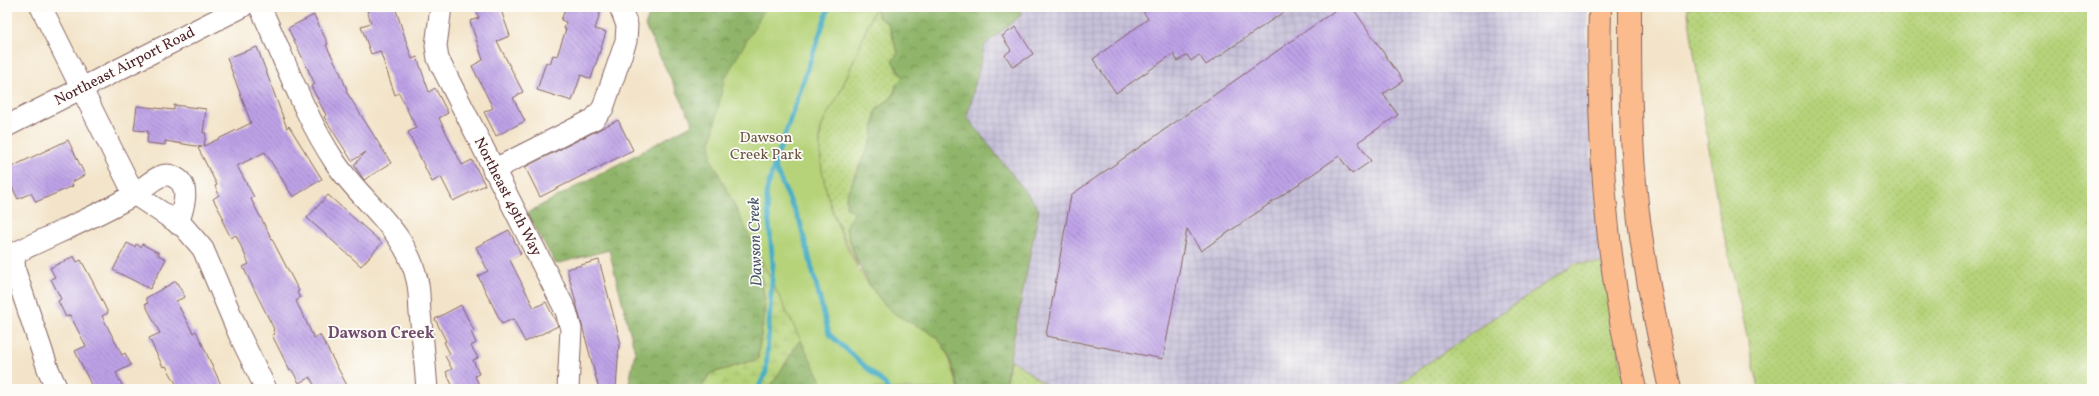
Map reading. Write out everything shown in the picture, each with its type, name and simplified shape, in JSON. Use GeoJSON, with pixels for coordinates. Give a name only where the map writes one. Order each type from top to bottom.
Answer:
{"type":"FeatureCollection","features":[{"type":"Feature","properties":{"kind":"main road"},"geometry":{"type":"LineString","coordinates":[[1600,7],[1600,123],[1604,194],[1614,276],[1625,344],[1635,389]]}},
{"type":"Feature","properties":{"kind":"main road"},"geometry":{"type":"LineString","coordinates":[[1630,7],[1630,97],[1635,183],[1648,278],[1670,389]]}},
{"type":"Feature","properties":{"kind":"street"},"geometry":{"type":"LineString","coordinates":[[41,7],[134,194],[178,224],[195,238],[203,250],[239,334],[266,389]]}},
{"type":"Feature","properties":{"kind":"street","name":"Northeast Airport Road"},"geometry":{"type":"LineString","coordinates":[[7,126],[242,7]]}},
{"type":"Feature","properties":{"kind":"street"},"geometry":{"type":"LineString","coordinates":[[260,7],[276,39],[314,128],[336,163],[362,197],[390,224],[405,247],[417,280],[427,389]]}},
{"type":"Feature","properties":{"kind":"street","name":"Northeast 49th Way"},"geometry":{"type":"LineString","coordinates":[[441,7],[436,46],[438,59],[493,170],[566,311],[571,329],[568,389]]}},
{"type":"Feature","properties":{"kind":"street"},"geometry":{"type":"LineString","coordinates":[[493,170],[594,120],[603,108],[626,41],[627,25],[620,7]]}},
{"type":"Feature","properties":{"kind":"street"},"geometry":{"type":"LineString","coordinates":[[56,389],[15,271],[14,261],[18,252],[134,194],[163,176],[170,175],[178,179],[185,190],[185,201],[178,224]]}},
{"type":"Feature","properties":{"kind":"shaded area"},"geometry":{"type":"Polygon","coordinates":[[[1017,7],[1587,7],[1587,81],[1591,151],[1602,263],[1575,263],[1390,389],[1051,389],[1011,359],[1039,209],[967,117],[985,45],[1022,15],[1017,7]]]}},
{"type":"Feature","properties":{"kind":"green space"},"geometry":{"type":"Polygon","coordinates":[[[652,7],[791,7],[757,238],[765,305],[758,359],[710,374],[701,389],[628,389],[635,352],[609,250],[556,264],[527,213],[693,124],[645,26],[652,7]]]}},
{"type":"Feature","properties":{"kind":"green space","name":"Dawson Creek Park"},"geometry":{"type":"Polygon","coordinates":[[[766,7],[875,7],[844,83],[824,120],[821,129],[820,153],[827,194],[833,215],[851,255],[874,292],[892,312],[927,331],[938,340],[943,346],[950,360],[959,389],[825,389],[711,158],[711,142],[724,80],[766,7]]]}},
{"type":"Feature","properties":{"kind":"green space"},"geometry":{"type":"Polygon","coordinates":[[[875,7],[1017,7],[1022,14],[985,45],[967,117],[1039,209],[1004,389],[959,389],[945,349],[931,335],[902,320],[882,303],[866,279],[854,253],[846,228],[854,213],[846,207],[846,196],[872,139],[876,110],[893,96],[897,83],[903,77],[892,61],[898,53],[888,23],[879,18],[875,7]]]}},
{"type":"Feature","properties":{"kind":"green space"},"geometry":{"type":"Polygon","coordinates":[[[1687,7],[2092,7],[2092,389],[1759,389],[1718,208],[1687,7]]]}},
{"type":"Feature","properties":{"kind":"green space"},"geometry":{"type":"Polygon","coordinates":[[[875,8],[879,18],[888,23],[898,53],[897,70],[903,77],[897,83],[893,96],[876,110],[872,139],[853,178],[854,213],[846,228],[858,266],[835,218],[823,183],[819,147],[824,120],[840,92],[875,8]]]}},
{"type":"Feature","properties":{"kind":"green space"},"geometry":{"type":"Polygon","coordinates":[[[800,110],[815,321],[800,340],[769,389],[701,389],[710,374],[758,359],[765,305],[757,238],[800,110]]]}},
{"type":"Feature","properties":{"kind":"green space"},"geometry":{"type":"Polygon","coordinates":[[[1575,263],[1602,263],[1626,389],[1390,389],[1575,263]]]}},
{"type":"Feature","properties":{"kind":"green space"},"geometry":{"type":"Polygon","coordinates":[[[815,321],[912,389],[769,389],[800,340],[815,321]]]}},
{"type":"Feature","properties":{"kind":"green space"},"geometry":{"type":"Polygon","coordinates":[[[1011,359],[1051,389],[1004,389],[1011,359]]]}},
{"type":"Feature","properties":{"kind":"building"},"geometry":{"type":"Polygon","coordinates":[[[366,7],[395,7],[412,59],[417,57],[429,92],[435,88],[448,113],[439,118],[462,165],[472,160],[485,185],[453,201],[441,177],[432,182],[408,132],[416,128],[399,93],[395,95],[380,51],[371,54],[361,26],[371,23],[366,7]]]}},
{"type":"Feature","properties":{"kind":"building"},"geometry":{"type":"Polygon","coordinates":[[[475,7],[500,7],[510,36],[497,41],[523,92],[513,98],[525,121],[496,136],[484,112],[493,108],[472,66],[483,60],[470,21],[479,18],[475,7]]]}},
{"type":"Feature","properties":{"kind":"building"},"geometry":{"type":"Polygon","coordinates":[[[566,7],[602,7],[595,29],[606,32],[591,79],[581,75],[572,101],[537,90],[546,62],[550,64],[553,55],[557,56],[566,29],[564,29],[566,22],[561,20],[566,7]]]}},
{"type":"Feature","properties":{"kind":"building"},"geometry":{"type":"Polygon","coordinates":[[[1140,7],[1291,7],[1206,65],[1199,55],[1191,61],[1187,55],[1178,61],[1173,54],[1116,93],[1093,59],[1148,19],[1140,7]]]}},
{"type":"Feature","properties":{"kind":"building"},"geometry":{"type":"Polygon","coordinates":[[[1340,7],[1352,7],[1403,81],[1383,94],[1398,115],[1358,142],[1371,161],[1352,174],[1339,156],[1201,251],[1187,229],[1163,359],[1046,336],[1071,195],[1340,7]]]}},
{"type":"Feature","properties":{"kind":"building"},"geometry":{"type":"Polygon","coordinates":[[[314,15],[328,44],[326,45],[340,72],[347,90],[346,91],[391,163],[364,180],[354,165],[366,152],[352,161],[324,117],[326,115],[311,86],[315,84],[288,28],[314,15]]]}},
{"type":"Feature","properties":{"kind":"building"},"geometry":{"type":"Polygon","coordinates":[[[1016,27],[1033,54],[1013,67],[1005,55],[1011,50],[1002,36],[1016,27]]]}},
{"type":"Feature","properties":{"kind":"building"},"geometry":{"type":"Polygon","coordinates":[[[257,47],[287,128],[289,126],[322,179],[293,197],[265,152],[237,166],[254,197],[251,199],[299,291],[297,292],[300,298],[296,301],[314,338],[320,335],[349,389],[316,389],[310,377],[299,383],[292,370],[290,371],[272,335],[275,334],[274,329],[243,267],[249,264],[236,235],[231,238],[222,220],[224,219],[213,199],[219,195],[215,186],[217,185],[198,148],[202,147],[165,141],[165,145],[147,143],[148,131],[134,130],[137,106],[174,110],[174,105],[206,109],[203,133],[206,133],[204,146],[251,123],[227,58],[257,47]]]}},
{"type":"Feature","properties":{"kind":"building"},"geometry":{"type":"Polygon","coordinates":[[[618,120],[633,150],[540,197],[525,167],[618,120]]]}},
{"type":"Feature","properties":{"kind":"building"},"geometry":{"type":"Polygon","coordinates":[[[68,140],[85,175],[72,182],[73,186],[36,202],[31,193],[18,199],[7,177],[7,169],[68,140]]]}},
{"type":"Feature","properties":{"kind":"building"},"geometry":{"type":"Polygon","coordinates":[[[328,195],[382,243],[361,266],[307,218],[328,195]]]}},
{"type":"Feature","properties":{"kind":"building"},"geometry":{"type":"Polygon","coordinates":[[[509,230],[521,254],[510,260],[534,308],[546,302],[558,326],[525,342],[513,319],[502,324],[478,276],[488,271],[476,247],[509,230]]]}},
{"type":"Feature","properties":{"kind":"building"},"geometry":{"type":"Polygon","coordinates":[[[127,243],[135,247],[136,244],[141,247],[142,244],[159,253],[158,255],[166,259],[150,289],[113,270],[127,243]]]}},
{"type":"Feature","properties":{"kind":"building"},"geometry":{"type":"Polygon","coordinates":[[[74,256],[77,262],[81,260],[94,284],[108,313],[102,316],[122,355],[125,353],[131,365],[116,373],[124,389],[93,389],[75,351],[86,346],[70,315],[66,317],[58,301],[61,299],[51,279],[55,277],[50,268],[74,256]]]}},
{"type":"Feature","properties":{"kind":"building"},"geometry":{"type":"Polygon","coordinates":[[[599,260],[621,344],[619,344],[616,389],[599,389],[567,269],[599,260]]]}},
{"type":"Feature","properties":{"kind":"building"},"geometry":{"type":"Polygon","coordinates":[[[176,281],[185,297],[176,301],[193,333],[196,331],[223,389],[179,389],[166,366],[163,367],[149,338],[160,333],[145,304],[148,303],[146,298],[176,281]]]}},
{"type":"Feature","properties":{"kind":"building"},"geometry":{"type":"Polygon","coordinates":[[[461,305],[474,331],[471,332],[476,343],[471,346],[478,358],[473,360],[479,374],[475,376],[481,389],[454,389],[446,372],[452,369],[445,356],[450,354],[444,342],[446,341],[435,319],[461,305]]]}},
{"type":"Feature","properties":{"kind":"waterway","name":"Dawson Creek"},"geometry":{"type":"LineString","coordinates":[[758,389],[766,372],[773,264],[766,193],[829,7]]}},
{"type":"Feature","properties":{"kind":"waterway"},"geometry":{"type":"LineString","coordinates":[[774,166],[800,222],[829,334],[885,384],[888,389]]}},
{"type":"Feature","properties":{"kind":"district","name":"Dawson Creek"},"geometry":{"type":"Point","coordinates":[381,334]}}]}
